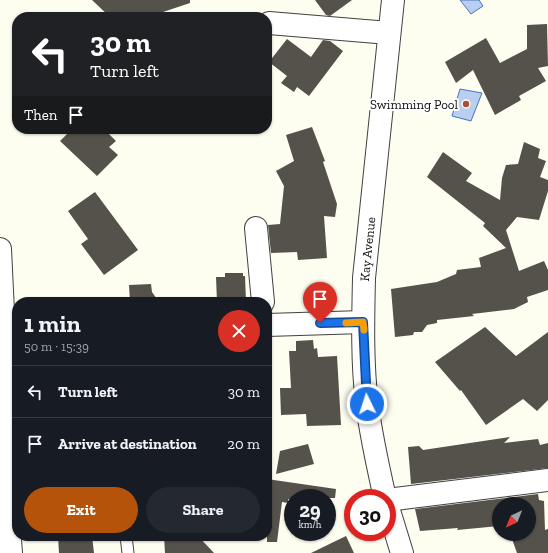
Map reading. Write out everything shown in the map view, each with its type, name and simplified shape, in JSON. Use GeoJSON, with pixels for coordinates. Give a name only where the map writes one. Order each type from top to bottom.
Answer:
{"type":"FeatureCollection","features":[{"type":"Feature","properties":{"kind":"street","name":"Kay Avenue"},"geometry":{"type":"LineString","coordinates":[[384,489],[367,404],[363,322],[367,239],[393,0]]}},
{"type":"Feature","properties":{"kind":"street"},"geometry":{"type":"LineString","coordinates":[[272,23],[389,33]]}},
{"type":"Feature","properties":{"kind":"street"},"geometry":{"type":"LineString","coordinates":[[256,228],[263,297]]}},
{"type":"Feature","properties":{"kind":"street"},"geometry":{"type":"LineString","coordinates":[[0,249],[12,431]]}},
{"type":"Feature","properties":{"kind":"street"},"geometry":{"type":"LineString","coordinates":[[272,324],[363,322]]}},
{"type":"Feature","properties":{"kind":"street"},"geometry":{"type":"LineString","coordinates":[[12,467],[6,485],[12,519]]}},
{"type":"Feature","properties":{"kind":"street"},"geometry":{"type":"LineString","coordinates":[[396,498],[548,480]]}},
{"type":"Feature","properties":{"kind":"street"},"geometry":{"type":"LineString","coordinates":[[396,533],[402,553]]}},
{"type":"Feature","properties":{"kind":"lane"},"geometry":{"type":"LineString","coordinates":[[127,541],[128,553]]}},
{"type":"Feature","properties":{"kind":"water"},"geometry":{"type":"Polygon","coordinates":[[[460,0],[479,0],[483,6],[471,14],[460,0]]]}},
{"type":"Feature","properties":{"kind":"water","name":"Swimming Pool"},"geometry":{"type":"Polygon","coordinates":[[[460,89],[482,93],[471,121],[452,116],[460,89]]]}},
{"type":"Feature","properties":{"kind":"building"},"geometry":{"type":"Polygon","coordinates":[[[92,0],[190,0],[190,3],[163,12],[105,12],[92,0]]]}},
{"type":"Feature","properties":{"kind":"building"},"geometry":{"type":"Polygon","coordinates":[[[315,0],[352,0],[330,16],[326,15],[315,0]]]}},
{"type":"Feature","properties":{"kind":"building"},"geometry":{"type":"Polygon","coordinates":[[[547,24],[548,66],[538,68],[546,81],[519,96],[521,100],[495,115],[473,70],[456,83],[445,62],[486,38],[500,63],[527,49],[527,25],[547,24]]]}},
{"type":"Feature","properties":{"kind":"building"},"geometry":{"type":"Polygon","coordinates":[[[287,39],[311,57],[323,40],[330,41],[343,51],[309,96],[297,87],[294,92],[281,83],[287,76],[272,64],[272,58],[287,39]]]}},
{"type":"Feature","properties":{"kind":"building"},"geometry":{"type":"Polygon","coordinates":[[[312,127],[325,161],[323,162],[337,204],[335,217],[324,216],[327,258],[298,260],[297,252],[271,253],[268,225],[280,224],[284,186],[276,171],[294,161],[286,135],[312,127]]]}},
{"type":"Feature","properties":{"kind":"building"},"geometry":{"type":"Polygon","coordinates":[[[67,134],[109,134],[116,141],[109,147],[118,155],[97,176],[60,141],[67,134]]]}},
{"type":"Feature","properties":{"kind":"building"},"geometry":{"type":"Polygon","coordinates":[[[524,142],[540,149],[538,158],[546,161],[540,177],[548,180],[548,191],[539,220],[517,217],[506,230],[519,271],[544,261],[548,270],[548,290],[527,297],[528,302],[514,309],[472,314],[474,316],[437,320],[437,323],[427,325],[422,332],[414,332],[413,335],[395,337],[391,289],[437,282],[456,274],[457,270],[481,267],[479,258],[506,248],[483,226],[485,223],[427,177],[443,152],[472,173],[466,181],[500,200],[502,178],[506,165],[518,164],[524,142]]]}},
{"type":"Feature","properties":{"kind":"building"},"geometry":{"type":"Polygon","coordinates":[[[95,192],[138,250],[104,275],[81,244],[88,239],[68,211],[95,192]]]}},
{"type":"Feature","properties":{"kind":"building"},"geometry":{"type":"Polygon","coordinates":[[[225,273],[243,273],[243,276],[245,276],[246,297],[217,297],[216,277],[225,277],[225,273]]]}},
{"type":"Feature","properties":{"kind":"building"},"geometry":{"type":"Polygon","coordinates":[[[151,284],[152,292],[156,297],[130,297],[129,285],[151,284]]]}},
{"type":"Feature","properties":{"kind":"building"},"geometry":{"type":"Polygon","coordinates":[[[485,327],[516,356],[548,332],[548,400],[537,411],[523,399],[486,425],[461,390],[460,391],[435,362],[485,327]]]}},
{"type":"Feature","properties":{"kind":"building"},"geometry":{"type":"Polygon","coordinates":[[[313,340],[314,349],[317,348],[318,357],[337,356],[341,425],[307,426],[306,414],[281,415],[280,388],[291,388],[289,351],[296,351],[296,341],[313,340]]]}},
{"type":"Feature","properties":{"kind":"building"},"geometry":{"type":"Polygon","coordinates":[[[510,437],[504,443],[538,439],[540,445],[548,443],[548,468],[411,484],[408,447],[419,446],[423,450],[510,437]]]}},
{"type":"Feature","properties":{"kind":"building"},"geometry":{"type":"Polygon","coordinates":[[[308,444],[314,464],[276,474],[280,451],[308,444]]]}},
{"type":"Feature","properties":{"kind":"building"},"geometry":{"type":"Polygon","coordinates":[[[272,480],[336,489],[284,489],[284,502],[282,502],[277,542],[267,542],[272,541],[272,480]]]}},
{"type":"Feature","properties":{"kind":"building"},"geometry":{"type":"Polygon","coordinates":[[[538,494],[539,500],[544,501],[545,530],[548,529],[548,553],[517,553],[513,541],[536,541],[536,497],[513,497],[538,494]]]}},
{"type":"Feature","properties":{"kind":"building"},"geometry":{"type":"Polygon","coordinates":[[[492,500],[492,527],[457,530],[458,528],[420,531],[415,509],[492,500]]]}},
{"type":"Feature","properties":{"kind":"building"},"geometry":{"type":"Polygon","coordinates":[[[344,537],[344,541],[348,541],[354,553],[311,553],[336,541],[344,537]]]}},
{"type":"Feature","properties":{"kind":"building"},"geometry":{"type":"Polygon","coordinates":[[[58,541],[93,541],[94,553],[59,553],[58,541]]]}},
{"type":"Feature","properties":{"kind":"building"},"geometry":{"type":"Polygon","coordinates":[[[164,541],[203,541],[214,553],[165,553],[164,541]]]}},
{"type":"Feature","properties":{"kind":"slow traffic"},"geometry":{"type":"LineString","coordinates":[[346,323],[363,322],[364,330]]}},
{"type":"Feature","properties":{"kind":"place","name":"Swimming Pool"},"geometry":{"type":"Point","coordinates":[466,104]}},
{"type":"Feature","properties":{"kind":"route"},"geometry":{"type":"LineString","coordinates":[[320,323],[363,322],[367,404]]}}]}
